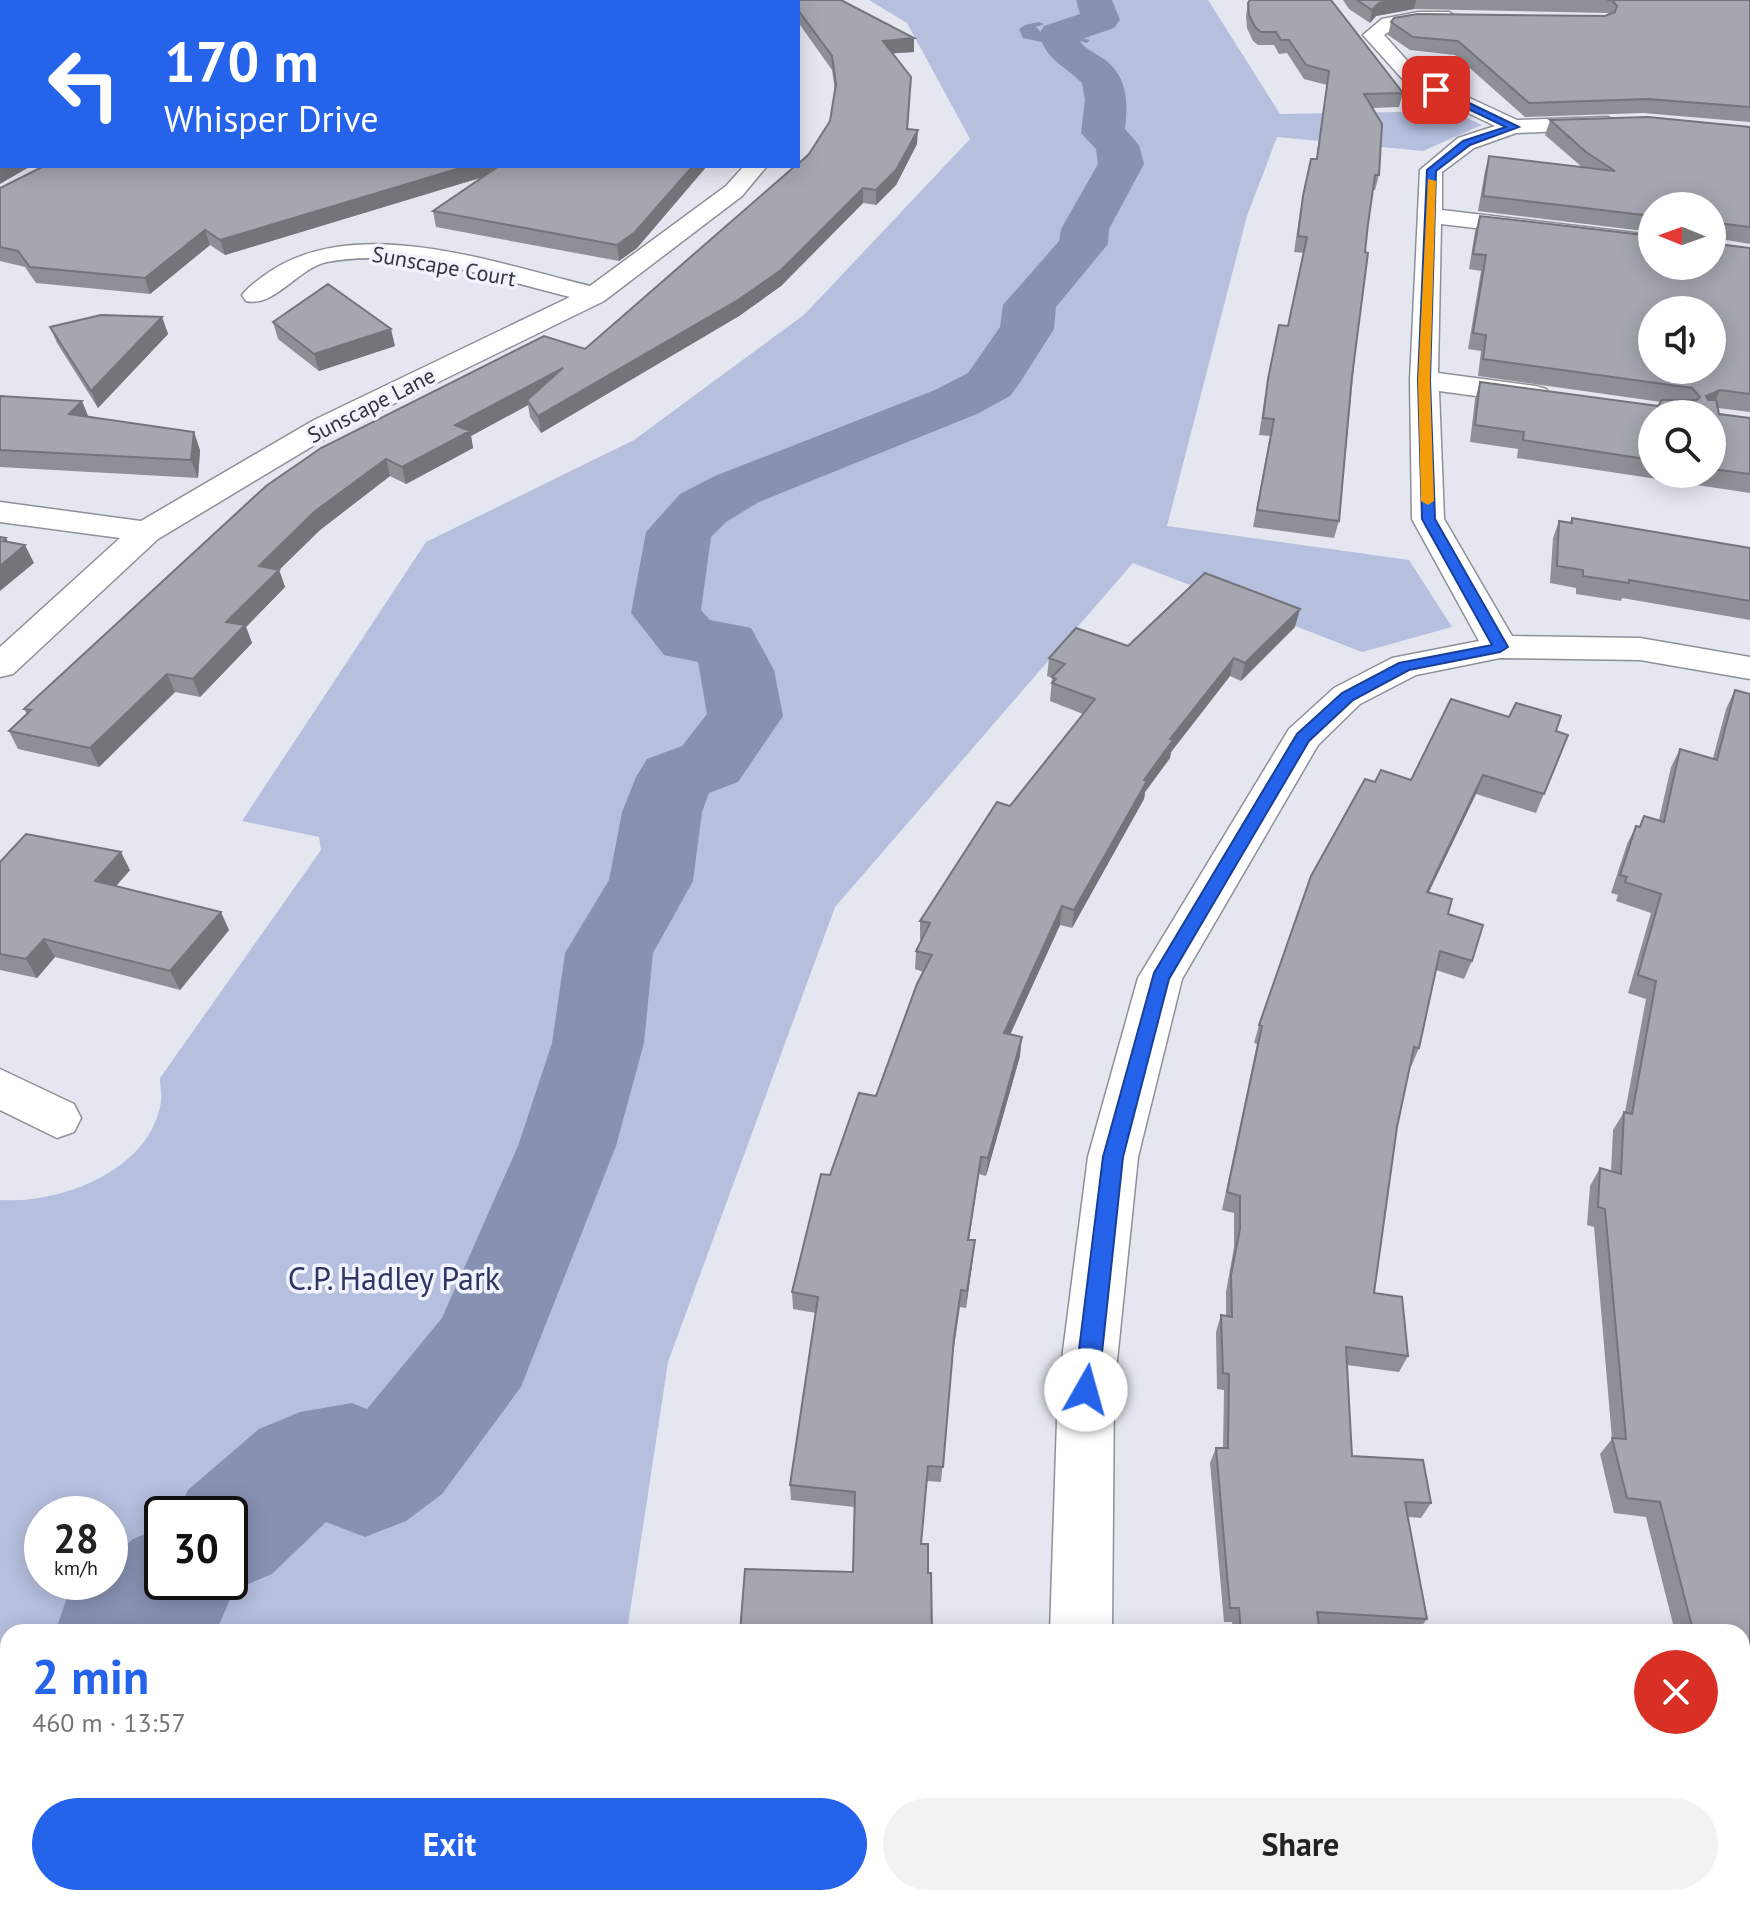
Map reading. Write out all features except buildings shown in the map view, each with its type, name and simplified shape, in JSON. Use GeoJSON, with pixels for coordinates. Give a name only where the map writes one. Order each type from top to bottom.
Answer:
{"type":"FeatureCollection","features":[{"type":"Feature","properties":{"kind":"street"},"geometry":{"type":"LineString","coordinates":[[1476,19],[1414,18],[1384,23],[1373,35],[1413,79],[1514,127]]}},
{"type":"Feature","properties":{"kind":"street"},"geometry":{"type":"LineString","coordinates":[[1500,647],[1428,519],[1424,380],[1431,170],[1466,143],[1514,127],[1629,122]]}},
{"type":"Feature","properties":{"kind":"street","name":"Sunscape Lane"},"geometry":{"type":"LineString","coordinates":[[0,666],[146,532],[325,426],[595,295],[734,191],[754,168]]}},
{"type":"Feature","properties":{"kind":"street"},"geometry":{"type":"LineString","coordinates":[[1431,216],[1638,240]]}},
{"type":"Feature","properties":{"kind":"street","name":"Sunscape Court"},"geometry":{"type":"LineString","coordinates":[[255,295],[294,266],[322,255],[362,252],[454,264],[595,295]]}},
{"type":"Feature","properties":{"kind":"street"},"geometry":{"type":"LineString","coordinates":[[1424,380],[1565,399]]}},
{"type":"Feature","properties":{"kind":"street"},"geometry":{"type":"LineString","coordinates":[[0,512],[146,532]]}},
{"type":"Feature","properties":{"kind":"street"},"geometry":{"type":"LineString","coordinates":[[1081,1624],[1086,1390],[1113,1157],[1160,978],[1303,738],[1347,696],[1405,666],[1500,647],[1640,649],[1750,668]]}},
{"type":"Feature","properties":{"kind":"street"},"geometry":{"type":"LineString","coordinates":[[0,1088],[57,1118]]}},
{"type":"Feature","properties":{"kind":"green space","name":"C.P. Hadley Park"},"geometry":{"type":"Polygon","coordinates":[[[869,0],[1208,0],[1280,114],[1452,111],[1482,125],[1423,151],[1277,137],[1247,216],[1167,526],[1409,560],[1452,627],[1362,652],[1133,563],[835,907],[668,1362],[628,1624],[0,1624],[0,1200],[24,1200],[74,1189],[121,1164],[140,1147],[153,1126],[161,1102],[160,1078],[321,850],[319,837],[242,821],[426,542],[634,440],[805,314],[970,139],[907,23],[869,0]]]}},
{"type":"Feature","properties":{"kind":"shaded area"},"geometry":{"type":"Polygon","coordinates":[[[1039,22],[1044,24],[1036,27],[1043,34],[1072,26],[1065,33],[1090,40],[1087,43],[1069,38],[1052,44],[1023,38],[1019,29],[1039,22]]]}},
{"type":"Feature","properties":{"kind":"waterway"},"geometry":{"type":"LineString","coordinates":[[248,1516],[300,1468],[352,1458],[365,1481],[401,1455],[482,1352],[567,1146],[598,1043],[609,953],[651,881],[662,812],[675,777],[710,764],[745,716],[738,670],[726,643],[689,640],[666,613],[679,532],[703,508],[737,489],[956,402],[990,384],[1027,329],[1030,305],[1083,244],[1085,229],[1121,164],[1117,145],[1103,133],[1106,100],[1103,83],[1097,74],[1067,52],[1058,34],[1101,20],[1094,0]]}},
{"type":"Feature","properties":{"kind":"waterway"},"geometry":{"type":"LineString","coordinates":[[126,1624],[155,1600]]}},
{"type":"Feature","properties":{"kind":"slow traffic"},"geometry":{"type":"LineString","coordinates":[[1428,501],[1424,380],[1431,181]]}},
{"type":"Feature","properties":{"kind":"route"},"geometry":{"type":"LineString","coordinates":[[1086,1390],[1113,1157],[1160,978],[1303,738],[1347,696],[1405,666],[1500,647],[1428,519],[1424,380],[1431,170],[1466,143],[1514,127],[1436,90]]}}]}
